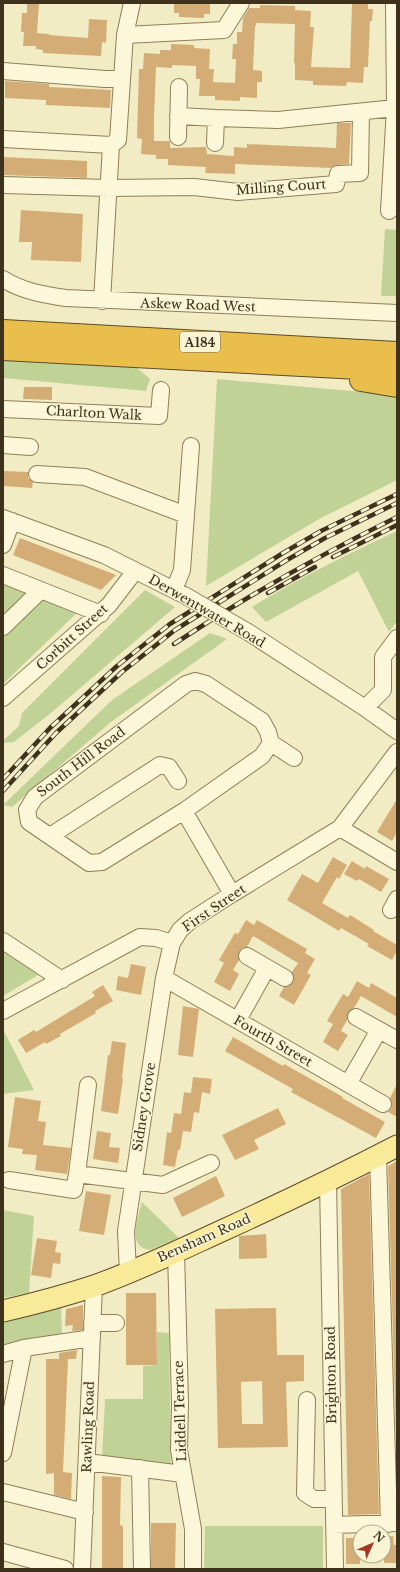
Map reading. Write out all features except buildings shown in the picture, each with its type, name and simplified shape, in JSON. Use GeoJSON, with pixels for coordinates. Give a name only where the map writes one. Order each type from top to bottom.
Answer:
{"type":"FeatureCollection","features":[{"type":"Feature","properties":{"kind":"highway","name":"A184"},"geometry":{"type":"LineString","coordinates":[[3,331],[397,353]]}},
{"type":"Feature","properties":{"kind":"highway","name":"A184"},"geometry":{"type":"LineString","coordinates":[[3,349],[397,370]]}},
{"type":"Feature","properties":{"kind":"highway"},"geometry":{"type":"LineString","coordinates":[[246,362],[397,386]]}},
{"type":"Feature","properties":{"kind":"main road","name":"Bensham Road"},"geometry":{"type":"LineString","coordinates":[[3,1311],[94,1286],[176,1252],[328,1182],[397,1146]]}},
{"type":"Feature","properties":{"kind":"street"},"geometry":{"type":"LineString","coordinates":[[3,139],[111,145],[118,140],[124,35],[132,3]]}},
{"type":"Feature","properties":{"kind":"street"},"geometry":{"type":"LineString","coordinates":[[124,35],[224,30],[241,3]]}},
{"type":"Feature","properties":{"kind":"street"},"geometry":{"type":"LineString","coordinates":[[389,211],[395,108],[394,3]]}},
{"type":"Feature","properties":{"kind":"street"},"geometry":{"type":"LineString","coordinates":[[3,71],[122,79]]}},
{"type":"Feature","properties":{"kind":"street"},"geometry":{"type":"LineString","coordinates":[[178,137],[179,88]]}},
{"type":"Feature","properties":{"kind":"street"},"geometry":{"type":"LineString","coordinates":[[178,116],[278,120],[395,108]]}},
{"type":"Feature","properties":{"kind":"street","name":"Milling Court"},"geometry":{"type":"LineString","coordinates":[[108,188],[194,187],[238,192],[336,184],[338,174],[360,174],[361,112]]}},
{"type":"Feature","properties":{"kind":"street"},"geometry":{"type":"LineString","coordinates":[[214,143],[216,118]]}},
{"type":"Feature","properties":{"kind":"street"},"geometry":{"type":"LineString","coordinates":[[102,301],[111,145]]}},
{"type":"Feature","properties":{"kind":"street"},"geometry":{"type":"LineString","coordinates":[[3,185],[108,188]]}},
{"type":"Feature","properties":{"kind":"street","name":"Askew Road West"},"geometry":{"type":"LineString","coordinates":[[4,281],[40,294],[102,301],[397,313]]}},
{"type":"Feature","properties":{"kind":"street","name":"Charlton Walk"},"geometry":{"type":"LineString","coordinates":[[3,409],[158,416],[161,390]]}},
{"type":"Feature","properties":{"kind":"street"},"geometry":{"type":"LineString","coordinates":[[3,445],[30,447]]}},
{"type":"Feature","properties":{"kind":"street"},"geometry":{"type":"LineString","coordinates":[[180,593],[191,446]]}},
{"type":"Feature","properties":{"kind":"street"},"geometry":{"type":"LineString","coordinates":[[37,474],[85,477],[186,515]]}},
{"type":"Feature","properties":{"kind":"street"},"geometry":{"type":"LineString","coordinates":[[3,545],[7,520]]}},
{"type":"Feature","properties":{"kind":"street","name":"Derwentwater Road"},"geometry":{"type":"LineString","coordinates":[[7,520],[104,555],[180,593],[248,632],[365,708],[397,731]]}},
{"type":"Feature","properties":{"kind":"street","name":"Corbitt Street"},"geometry":{"type":"LineString","coordinates":[[3,698],[110,605],[135,570]]}},
{"type":"Feature","properties":{"kind":"street"},"geometry":{"type":"LineString","coordinates":[[3,575],[100,614]]}},
{"type":"Feature","properties":{"kind":"street"},"geometry":{"type":"LineString","coordinates":[[3,628],[41,590]]}},
{"type":"Feature","properties":{"kind":"street"},"geometry":{"type":"LineString","coordinates":[[365,708],[382,690],[383,657],[397,638]]}},
{"type":"Feature","properties":{"kind":"street","name":"South Hill Road"},"geometry":{"type":"LineString","coordinates":[[195,681],[206,684],[262,721],[268,732],[271,743],[262,756],[184,811],[102,862],[89,863],[29,822],[27,810],[35,797],[186,684],[195,681]]}},
{"type":"Feature","properties":{"kind":"street"},"geometry":{"type":"LineString","coordinates":[[271,743],[294,758]]}},
{"type":"Feature","properties":{"kind":"street","name":"First Street"},"geometry":{"type":"LineString","coordinates":[[3,1011],[140,937],[156,938],[172,943],[180,930],[190,921],[340,828],[397,752]]}},
{"type":"Feature","properties":{"kind":"street"},"geometry":{"type":"LineString","coordinates":[[50,836],[160,765],[168,767],[178,781]]}},
{"type":"Feature","properties":{"kind":"street"},"geometry":{"type":"LineString","coordinates":[[184,811],[232,894]]}},
{"type":"Feature","properties":{"kind":"street"},"geometry":{"type":"LineString","coordinates":[[340,828],[397,862]]}},
{"type":"Feature","properties":{"kind":"street"},"geometry":{"type":"LineString","coordinates":[[3,941],[62,980]]}},
{"type":"Feature","properties":{"kind":"street","name":"Sidney Grove"},"geometry":{"type":"LineString","coordinates":[[128,1272],[126,1231],[164,978],[172,943]]}},
{"type":"Feature","properties":{"kind":"street"},"geometry":{"type":"LineString","coordinates":[[247,956],[285,978]]}},
{"type":"Feature","properties":{"kind":"street"},"geometry":{"type":"LineString","coordinates":[[238,1020],[267,968]]}},
{"type":"Feature","properties":{"kind":"street","name":"Fourth Street"},"geometry":{"type":"LineString","coordinates":[[164,978],[383,1104]]}},
{"type":"Feature","properties":{"kind":"street"},"geometry":{"type":"LineString","coordinates":[[356,1017],[397,1040]]}},
{"type":"Feature","properties":{"kind":"street"},"geometry":{"type":"LineString","coordinates":[[348,1084],[379,1030]]}},
{"type":"Feature","properties":{"kind":"street"},"geometry":{"type":"LineString","coordinates":[[9,1180],[74,1190],[88,1085]]}},
{"type":"Feature","properties":{"kind":"street"},"geometry":{"type":"LineString","coordinates":[[334,1525],[393,1524],[378,1156]]}},
{"type":"Feature","properties":{"kind":"street"},"geometry":{"type":"LineString","coordinates":[[77,1174],[163,1185],[211,1163]]}},
{"type":"Feature","properties":{"kind":"street","name":"Brighton Road"},"geometry":{"type":"LineString","coordinates":[[328,1182],[335,1569]]}},
{"type":"Feature","properties":{"kind":"street","name":"Liddell Terrace"},"geometry":{"type":"LineString","coordinates":[[176,1252],[180,1403],[179,1450],[193,1529],[193,1569]]}},
{"type":"Feature","properties":{"kind":"street","name":"Rawling Road"},"geometry":{"type":"LineString","coordinates":[[82,1569],[94,1286]]}},
{"type":"Feature","properties":{"kind":"street"},"geometry":{"type":"LineString","coordinates":[[3,1354],[116,1323]]}},
{"type":"Feature","properties":{"kind":"street"},"geometry":{"type":"LineString","coordinates":[[3,1453],[24,1348]]}},
{"type":"Feature","properties":{"kind":"street"},"geometry":{"type":"LineString","coordinates":[[306,1400],[305,1493],[314,1499],[334,1499]]}},
{"type":"Feature","properties":{"kind":"street"},"geometry":{"type":"LineString","coordinates":[[87,1462],[183,1474]]}},
{"type":"Feature","properties":{"kind":"street"},"geometry":{"type":"LineString","coordinates":[[140,1468],[142,1569]]}},
{"type":"Feature","properties":{"kind":"street"},"geometry":{"type":"LineString","coordinates":[[3,1492],[85,1512]]}},
{"type":"Feature","properties":{"kind":"street"},"geometry":{"type":"LineString","coordinates":[[3,1552],[65,1569]]}},
{"type":"Feature","properties":{"kind":"green space"},"geometry":{"type":"Polygon","coordinates":[[[385,229],[397,230],[397,296],[381,296],[385,229]]]}},
{"type":"Feature","properties":{"kind":"green space"},"geometry":{"type":"Polygon","coordinates":[[[3,355],[135,366],[150,379],[146,391],[3,378],[3,355]]]}},
{"type":"Feature","properties":{"kind":"green space"},"geometry":{"type":"Polygon","coordinates":[[[217,379],[397,395],[397,480],[321,518],[206,586],[217,379]]]}},
{"type":"Feature","properties":{"kind":"green space"},"geometry":{"type":"Polygon","coordinates":[[[397,531],[397,621],[389,632],[358,571],[266,622],[252,607],[360,548],[397,531]]]}},
{"type":"Feature","properties":{"kind":"green space"},"geometry":{"type":"Polygon","coordinates":[[[3,579],[33,590],[3,620],[3,579]]]}},
{"type":"Feature","properties":{"kind":"green space"},"geometry":{"type":"Polygon","coordinates":[[[145,590],[175,607],[51,713],[14,742],[3,743],[3,741],[19,726],[22,713],[145,590]]]}},
{"type":"Feature","properties":{"kind":"green space"},"geometry":{"type":"Polygon","coordinates":[[[46,595],[81,609],[3,684],[3,636],[46,595]]]}},
{"type":"Feature","properties":{"kind":"green space"},"geometry":{"type":"Polygon","coordinates":[[[210,633],[227,639],[111,722],[12,807],[3,805],[112,700],[210,633]]]}},
{"type":"Feature","properties":{"kind":"green space"},"geometry":{"type":"Polygon","coordinates":[[[3,952],[38,975],[3,996],[3,952]]]}},
{"type":"Feature","properties":{"kind":"green space"},"geometry":{"type":"Polygon","coordinates":[[[3,1029],[34,1090],[3,1094],[3,1029]]]}},
{"type":"Feature","properties":{"kind":"green space"},"geometry":{"type":"Polygon","coordinates":[[[142,1202],[179,1238],[150,1250],[143,1248],[138,1243],[136,1238],[136,1223],[142,1202]]]}},
{"type":"Feature","properties":{"kind":"green space"},"geometry":{"type":"Polygon","coordinates":[[[3,1210],[34,1216],[29,1293],[3,1298],[3,1210]]]}},
{"type":"Feature","properties":{"kind":"green space"},"geometry":{"type":"Polygon","coordinates":[[[61,1308],[62,1333],[3,1350],[3,1323],[61,1308]]]}},
{"type":"Feature","properties":{"kind":"green space"},"geometry":{"type":"Polygon","coordinates":[[[157,1332],[169,1333],[171,1469],[102,1458],[105,1399],[143,1399],[143,1366],[157,1365],[157,1332]]]}},
{"type":"Feature","properties":{"kind":"green space"},"geometry":{"type":"Polygon","coordinates":[[[205,1526],[323,1526],[323,1569],[204,1569],[205,1526]]]}},
{"type":"Feature","properties":{"kind":"railway"},"geometry":{"type":"LineString","coordinates":[[3,779],[50,728],[117,666],[170,624],[321,531],[397,494]]}},
{"type":"Feature","properties":{"kind":"railway"},"geometry":{"type":"LineString","coordinates":[[3,791],[56,733],[122,672],[175,630],[325,538],[397,503]]}},
{"type":"Feature","properties":{"kind":"railway"},"geometry":{"type":"LineString","coordinates":[[174,644],[283,577],[397,517]]}},
{"type":"Feature","properties":{"kind":"railway"},"geometry":{"type":"LineString","coordinates":[[333,557],[397,525]]}},
{"type":"Feature","properties":{"kind":"railway"},"geometry":{"type":"LineString","coordinates":[[268,593],[315,567]]}}]}
